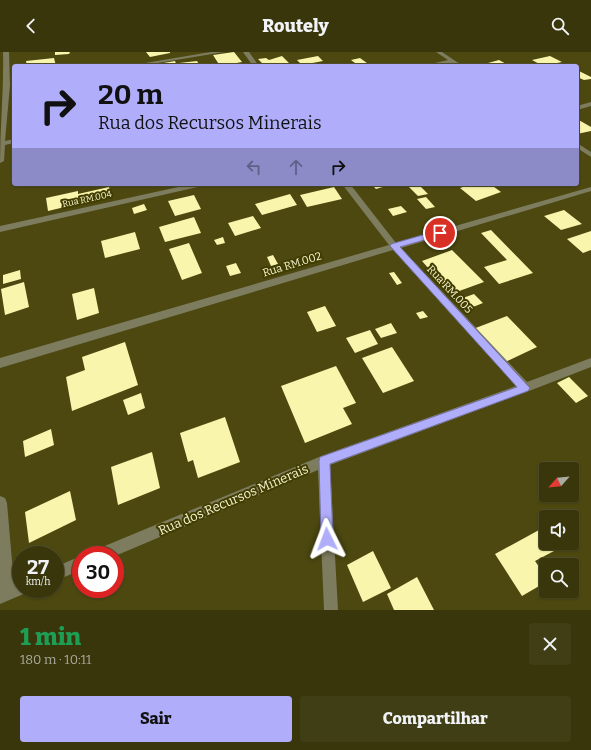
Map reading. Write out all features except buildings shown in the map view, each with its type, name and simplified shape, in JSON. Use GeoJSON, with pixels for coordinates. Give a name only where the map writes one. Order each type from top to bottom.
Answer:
{"type":"FeatureCollection","features":[{"type":"Feature","properties":{"kind":"street"},"geometry":{"type":"LineString","coordinates":[[0,161],[6,52]]}},
{"type":"Feature","properties":{"kind":"street"},"geometry":{"type":"LineString","coordinates":[[143,64],[221,52]]}},
{"type":"Feature","properties":{"kind":"street"},"geometry":{"type":"LineString","coordinates":[[246,52],[255,64]]}},
{"type":"Feature","properties":{"kind":"street"},"geometry":{"type":"LineString","coordinates":[[439,52],[457,64]]}},
{"type":"Feature","properties":{"kind":"street"},"geometry":{"type":"LineString","coordinates":[[436,64],[452,61]]}},
{"type":"Feature","properties":{"kind":"street"},"geometry":{"type":"LineString","coordinates":[[579,107],[591,104]]}},
{"type":"Feature","properties":{"kind":"street"},"geometry":{"type":"LineString","coordinates":[[1,144],[12,142]]}},
{"type":"Feature","properties":{"kind":"street"},"geometry":{"type":"LineString","coordinates":[[579,146],[591,155]]}},
{"type":"Feature","properties":{"kind":"street","name":"Rua RM.004"},"geometry":{"type":"LineString","coordinates":[[0,229],[193,186]]}},
{"type":"Feature","properties":{"kind":"street","name":"Rua RM.005"},"geometry":{"type":"LineString","coordinates":[[348,186],[394,246],[525,388]]}},
{"type":"Feature","properties":{"kind":"street","name":"Rua RM.002"},"geometry":{"type":"LineString","coordinates":[[0,363],[591,189]]}},
{"type":"Feature","properties":{"kind":"street","name":"Rua dos Recursos Minerais"},"geometry":{"type":"LineString","coordinates":[[121,546],[324,461],[525,388],[591,362]]}},
{"type":"Feature","properties":{"kind":"street"},"geometry":{"type":"LineString","coordinates":[[324,461],[331,610]]}},
{"type":"Feature","properties":{"kind":"street"},"geometry":{"type":"LineString","coordinates":[[0,503],[10,593]]}},
{"type":"Feature","properties":{"kind":"route"},"geometry":{"type":"LineString","coordinates":[[327,539],[324,461],[525,388],[394,246],[440,233]]}}]}
